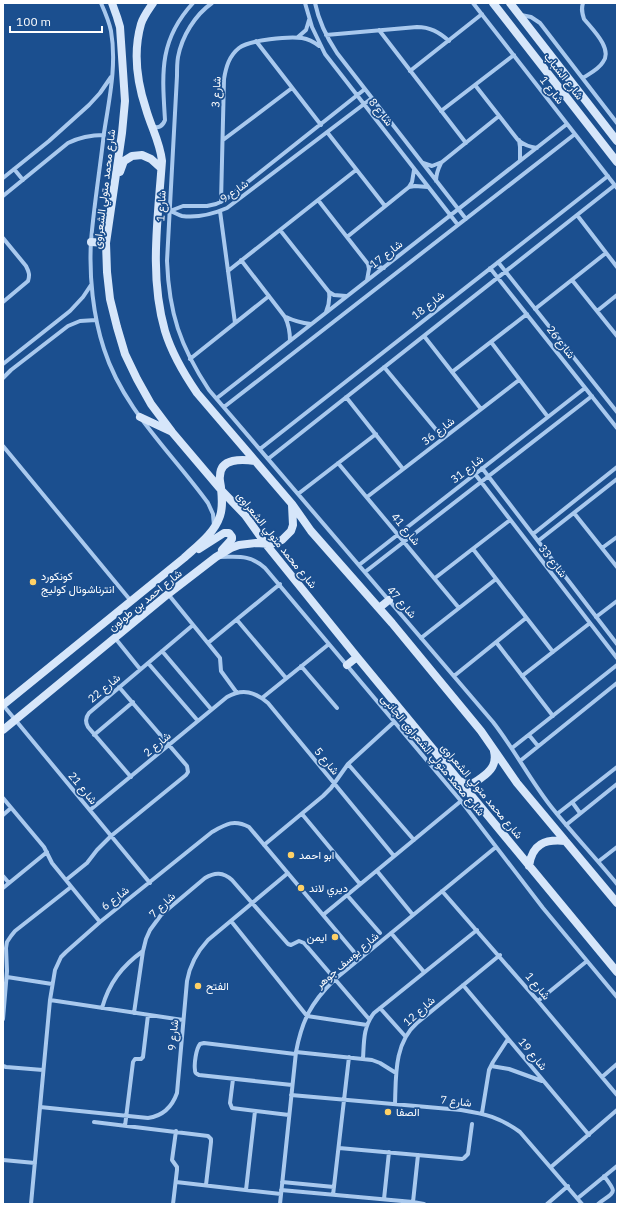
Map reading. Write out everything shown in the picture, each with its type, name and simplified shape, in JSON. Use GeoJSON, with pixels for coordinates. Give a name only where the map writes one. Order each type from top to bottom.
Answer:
{"type":"FeatureCollection","features":[{"type":"Feature","properties":{"kind":"street"},"geometry":{"type":"LineString","coordinates":[[101,3],[111,31],[112,75],[91,242],[92,285],[96,320],[104,349],[115,376],[128,401],[208,503],[213,514],[214,527]]}},
{"type":"Feature","properties":{"kind":"street","name":"شارع محمد متولي الشعراوى"},"geometry":{"type":"LineString","coordinates":[[112,3],[120,27],[125,101],[122,133],[106,244],[107,272],[110,300],[117,327],[125,354],[137,379],[151,404],[172,432],[222,491],[245,515],[265,543],[357,657],[617,972]]}},
{"type":"Feature","properties":{"kind":"street"},"geometry":{"type":"LineString","coordinates":[[153,3],[141,23],[136,48],[137,70],[146,109],[161,150],[156,283],[166,332],[176,358],[197,394],[292,504],[311,531],[379,608],[481,731],[517,783],[617,903]]}},
{"type":"Feature","properties":{"kind":"street"},"geometry":{"type":"LineString","coordinates":[[152,124],[153,127],[158,127],[163,125],[164,122],[163,64],[167,46],[174,29],[184,13],[193,3]]}},
{"type":"Feature","properties":{"kind":"street","name":"شارع 1"},"geometry":{"type":"LineString","coordinates":[[212,3],[206,7],[193,21],[184,38],[178,56],[167,261],[168,284],[178,329],[196,370],[209,390],[224,407]]}},
{"type":"Feature","properties":{"kind":"street","name":"شارع 8"},"geometry":{"type":"LineString","coordinates":[[305,3],[309,19],[325,54],[458,225]]}},
{"type":"Feature","properties":{"kind":"street","name":"شارع 8"},"geometry":{"type":"LineString","coordinates":[[315,3],[326,35],[337,54],[466,219]]}},
{"type":"Feature","properties":{"kind":"street","name":"شارع 1"},"geometry":{"type":"LineString","coordinates":[[473,3],[616,187]]}},
{"type":"Feature","properties":{"kind":"street","name":"شارع الشباب"},"geometry":{"type":"LineString","coordinates":[[493,3],[617,162]]}},
{"type":"Feature","properties":{"kind":"street","name":"شارع الشباب"},"geometry":{"type":"LineString","coordinates":[[510,3],[617,141]]}},
{"type":"Feature","properties":{"kind":"street"},"geometry":{"type":"LineString","coordinates":[[583,3],[582,14],[584,19],[605,46],[606,57],[604,62],[583,78]]}},
{"type":"Feature","properties":{"kind":"street"},"geometry":{"type":"LineString","coordinates":[[410,71],[482,14]]}},
{"type":"Feature","properties":{"kind":"street"},"geometry":{"type":"LineString","coordinates":[[519,15],[531,17],[540,23],[617,123]]}},
{"type":"Feature","properties":{"kind":"street"},"geometry":{"type":"LineString","coordinates":[[297,37],[306,30],[309,19]]}},
{"type":"Feature","properties":{"kind":"street"},"geometry":{"type":"LineString","coordinates":[[326,35],[426,27],[435,30],[449,41]]}},
{"type":"Feature","properties":{"kind":"street"},"geometry":{"type":"LineString","coordinates":[[379,30],[466,143]]}},
{"type":"Feature","properties":{"kind":"street","name":"شارع 3"},"geometry":{"type":"LineString","coordinates":[[221,202],[224,78],[228,62],[232,55],[239,48],[247,44],[297,37],[310,40],[321,47]]}},
{"type":"Feature","properties":{"kind":"street"},"geometry":{"type":"LineString","coordinates":[[256,42],[321,125]]}},
{"type":"Feature","properties":{"kind":"street"},"geometry":{"type":"LineString","coordinates":[[441,111],[514,55]]}},
{"type":"Feature","properties":{"kind":"street"},"geometry":{"type":"LineString","coordinates":[[3,178],[49,141],[89,105],[100,93],[112,75]]}},
{"type":"Feature","properties":{"kind":"street"},"geometry":{"type":"LineString","coordinates":[[475,85],[518,140],[530,147],[537,148]]}},
{"type":"Feature","properties":{"kind":"street"},"geometry":{"type":"LineString","coordinates":[[223,140],[292,88]]}},
{"type":"Feature","properties":{"kind":"street","name":"شارع 9"},"geometry":{"type":"LineString","coordinates":[[170,211],[183,206],[207,206],[221,202],[365,90]]}},
{"type":"Feature","properties":{"kind":"street","name":"شارع 9"},"geometry":{"type":"LineString","coordinates":[[170,211],[182,216],[208,215],[227,208],[372,98]]}},
{"type":"Feature","properties":{"kind":"street"},"geometry":{"type":"LineString","coordinates":[[422,163],[432,166],[442,162],[499,116]]}},
{"type":"Feature","properties":{"kind":"street","name":"شارع 17"},"geometry":{"type":"LineString","coordinates":[[217,398],[567,124]]}},
{"type":"Feature","properties":{"kind":"street"},"geometry":{"type":"LineString","coordinates":[[327,132],[385,206]]}},
{"type":"Feature","properties":{"kind":"street","name":"شارع 17"},"geometry":{"type":"LineString","coordinates":[[224,407],[575,134]]}},
{"type":"Feature","properties":{"kind":"street"},"geometry":{"type":"LineString","coordinates":[[3,196],[68,143],[79,138],[92,135],[104,135]]}},
{"type":"Feature","properties":{"kind":"street"},"geometry":{"type":"LineString","coordinates":[[518,140],[520,161]]}},
{"type":"Feature","properties":{"kind":"street"},"geometry":{"type":"LineString","coordinates":[[114,185],[124,162],[132,156],[142,155],[151,159],[161,168]]}},
{"type":"Feature","properties":{"kind":"street"},"geometry":{"type":"LineString","coordinates":[[436,181],[436,174],[442,162]]}},
{"type":"Feature","properties":{"kind":"street"},"geometry":{"type":"LineString","coordinates":[[14,169],[23,180]]}},
{"type":"Feature","properties":{"kind":"street"},"geometry":{"type":"LineString","coordinates":[[228,271],[356,170]]}},
{"type":"Feature","properties":{"kind":"street"},"geometry":{"type":"LineString","coordinates":[[347,237],[409,187],[412,182],[414,170]]}},
{"type":"Feature","properties":{"kind":"street","name":"شارع 18"},"geometry":{"type":"LineString","coordinates":[[260,449],[608,176]]}},
{"type":"Feature","properties":{"kind":"street"},"geometry":{"type":"LineString","coordinates":[[409,187],[428,187]]}},
{"type":"Feature","properties":{"kind":"street","name":"شارع 18"},"geometry":{"type":"LineString","coordinates":[[268,459],[505,271],[577,215],[616,187]]}},
{"type":"Feature","properties":{"kind":"street"},"geometry":{"type":"LineString","coordinates":[[318,200],[368,264],[378,268],[384,268]]}},
{"type":"Feature","properties":{"kind":"street"},"geometry":{"type":"LineString","coordinates":[[220,211],[235,323]]}},
{"type":"Feature","properties":{"kind":"street"},"geometry":{"type":"LineString","coordinates":[[577,215],[617,267]]}},
{"type":"Feature","properties":{"kind":"street"},"geometry":{"type":"LineString","coordinates":[[280,230],[329,292],[334,295],[347,296]]}},
{"type":"Feature","properties":{"kind":"street"},"geometry":{"type":"LineString","coordinates":[[3,238],[26,266],[30,276],[28,281],[3,302]]}},
{"type":"Feature","properties":{"kind":"street"},"geometry":{"type":"LineString","coordinates":[[91,242],[106,244]]}},
{"type":"Feature","properties":{"kind":"street"},"geometry":{"type":"LineString","coordinates":[[535,309],[606,253]]}},
{"type":"Feature","properties":{"kind":"street"},"geometry":{"type":"LineString","coordinates":[[241,260],[285,317],[290,332],[290,341]]}},
{"type":"Feature","properties":{"kind":"street","name":"شارع 26"},"geometry":{"type":"LineString","coordinates":[[498,262],[616,409]]}},
{"type":"Feature","properties":{"kind":"street"},"geometry":{"type":"LineString","coordinates":[[367,281],[369,275],[368,264]]}},
{"type":"Feature","properties":{"kind":"street","name":"شارع 26"},"geometry":{"type":"LineString","coordinates":[[490,268],[617,428]]}},
{"type":"Feature","properties":{"kind":"street"},"geometry":{"type":"LineString","coordinates":[[572,280],[617,336]]}},
{"type":"Feature","properties":{"kind":"street"},"geometry":{"type":"LineString","coordinates":[[3,364],[70,311],[92,285]]}},
{"type":"Feature","properties":{"kind":"street"},"geometry":{"type":"LineString","coordinates":[[326,312],[329,306],[329,292]]}},
{"type":"Feature","properties":{"kind":"street"},"geometry":{"type":"LineString","coordinates":[[597,311],[617,295]]}},
{"type":"Feature","properties":{"kind":"street"},"geometry":{"type":"LineString","coordinates":[[190,359],[269,296]]}},
{"type":"Feature","properties":{"kind":"street"},"geometry":{"type":"LineString","coordinates":[[452,372],[527,314]]}},
{"type":"Feature","properties":{"kind":"street"},"geometry":{"type":"LineString","coordinates":[[285,317],[302,324],[312,324]]}},
{"type":"Feature","properties":{"kind":"street"},"geometry":{"type":"LineString","coordinates":[[3,378],[10,370],[68,326],[80,321],[96,320]]}},
{"type":"Feature","properties":{"kind":"street"},"geometry":{"type":"LineString","coordinates":[[424,336],[481,409]]}},
{"type":"Feature","properties":{"kind":"street"},"geometry":{"type":"LineString","coordinates":[[491,342],[548,417]]}},
{"type":"Feature","properties":{"kind":"street"},"geometry":{"type":"LineString","coordinates":[[384,367],[443,438]]}},
{"type":"Feature","properties":{"kind":"street","name":"شارع 36"},"geometry":{"type":"LineString","coordinates":[[367,497],[520,380]]}},
{"type":"Feature","properties":{"kind":"street","name":"شارع 31"},"geometry":{"type":"LineString","coordinates":[[359,565],[585,388]]}},
{"type":"Feature","properties":{"kind":"street","name":"شارع 31"},"geometry":{"type":"LineString","coordinates":[[365,572],[592,396]]}},
{"type":"Feature","properties":{"kind":"street"},"geometry":{"type":"LineString","coordinates":[[346,397],[403,469]]}},
{"type":"Feature","properties":{"kind":"street","name":"شارع 47"},"geometry":{"type":"LineString","coordinates":[[224,407],[493,722],[512,748],[529,776],[557,814],[617,884]]}},
{"type":"Feature","properties":{"kind":"street"},"geometry":{"type":"LineString","coordinates":[[140,417],[172,432]]}},
{"type":"Feature","properties":{"kind":"street"},"geometry":{"type":"LineString","coordinates":[[298,494],[376,434]]}},
{"type":"Feature","properties":{"kind":"street"},"geometry":{"type":"LineString","coordinates":[[4,448],[131,601]]}},
{"type":"Feature","properties":{"kind":"street","name":"شارع احمد بن طولون"},"geometry":{"type":"LineString","coordinates":[[3,705],[184,558],[207,536],[219,517],[222,506],[220,475],[223,467],[229,462],[237,460],[255,461]]}},
{"type":"Feature","properties":{"kind":"street","name":"شارع 41"},"geometry":{"type":"LineString","coordinates":[[338,463],[460,608]]}},
{"type":"Feature","properties":{"kind":"street"},"geometry":{"type":"LineString","coordinates":[[533,534],[617,467]]}},
{"type":"Feature","properties":{"kind":"street","name":"شارع 33"},"geometry":{"type":"LineString","coordinates":[[482,468],[617,644]]}},
{"type":"Feature","properties":{"kind":"street","name":"شارع 33"},"geometry":{"type":"LineString","coordinates":[[475,474],[617,658]]}},
{"type":"Feature","properties":{"kind":"street"},"geometry":{"type":"LineString","coordinates":[[538,541],[617,479]]}},
{"type":"Feature","properties":{"kind":"street","name":"شارع احمد بن طولون"},"geometry":{"type":"LineString","coordinates":[[3,730],[168,594],[216,557],[239,545],[277,543],[282,540],[291,531],[293,519],[292,504]]}},
{"type":"Feature","properties":{"kind":"street"},"geometry":{"type":"LineString","coordinates":[[574,513],[617,567]]}},
{"type":"Feature","properties":{"kind":"street"},"geometry":{"type":"LineString","coordinates":[[435,578],[510,520]]}},
{"type":"Feature","properties":{"kind":"street"},"geometry":{"type":"LineString","coordinates":[[184,558],[224,533],[229,533],[232,539],[216,557]]}},
{"type":"Feature","properties":{"kind":"street"},"geometry":{"type":"LineString","coordinates":[[602,548],[617,537]]}},
{"type":"Feature","properties":{"kind":"street"},"geometry":{"type":"LineString","coordinates":[[472,549],[553,652]]}},
{"type":"Feature","properties":{"kind":"street","name":"شارع محمد متولي الشعراوى الجانبى"},"geometry":{"type":"LineString","coordinates":[[216,557],[238,556],[253,559],[265,568],[280,584],[461,801],[544,908],[617,997]]}},
{"type":"Feature","properties":{"kind":"street"},"geometry":{"type":"LineString","coordinates":[[421,638],[496,579]]}},
{"type":"Feature","properties":{"kind":"street"},"geometry":{"type":"LineString","coordinates":[[208,643],[280,584]]}},
{"type":"Feature","properties":{"kind":"street"},"geometry":{"type":"LineString","coordinates":[[168,594],[220,658],[222,673],[236,693]]}},
{"type":"Feature","properties":{"kind":"street"},"geometry":{"type":"LineString","coordinates":[[379,608],[389,600]]}},
{"type":"Feature","properties":{"kind":"street"},"geometry":{"type":"LineString","coordinates":[[596,617],[617,601]]}},
{"type":"Feature","properties":{"kind":"street"},"geometry":{"type":"LineString","coordinates":[[454,676],[526,618]]}},
{"type":"Feature","properties":{"kind":"street"},"geometry":{"type":"LineString","coordinates":[[237,620],[286,678]]}},
{"type":"Feature","properties":{"kind":"street"},"geometry":{"type":"LineString","coordinates":[[522,676],[590,623]]}},
{"type":"Feature","properties":{"kind":"street","name":"شارع 22"},"geometry":{"type":"LineString","coordinates":[[131,777],[94,735],[86,724],[86,716],[193,625]]}},
{"type":"Feature","properties":{"kind":"street"},"geometry":{"type":"LineString","coordinates":[[115,638],[140,670]]}},
{"type":"Feature","properties":{"kind":"street"},"geometry":{"type":"LineString","coordinates":[[496,642],[552,716]]}},
{"type":"Feature","properties":{"kind":"street"},"geometry":{"type":"LineString","coordinates":[[262,698],[329,644]]}},
{"type":"Feature","properties":{"kind":"street"},"geometry":{"type":"LineString","coordinates":[[162,651],[212,709]]}},
{"type":"Feature","properties":{"kind":"street"},"geometry":{"type":"LineString","coordinates":[[347,665],[357,657]]}},
{"type":"Feature","properties":{"kind":"street"},"geometry":{"type":"LineString","coordinates":[[148,663],[198,721]]}},
{"type":"Feature","properties":{"kind":"street"},"geometry":{"type":"LineString","coordinates":[[512,748],[617,665]]}},
{"type":"Feature","properties":{"kind":"street"},"geometry":{"type":"LineString","coordinates":[[301,666],[337,708]]}},
{"type":"Feature","properties":{"kind":"street"},"geometry":{"type":"LineString","coordinates":[[520,761],[617,683]]}},
{"type":"Feature","properties":{"kind":"street"},"geometry":{"type":"LineString","coordinates":[[66,880],[87,863],[97,850],[112,836],[187,774],[187,766],[119,687]]}},
{"type":"Feature","properties":{"kind":"street","name":"شارع 5"},"geometry":{"type":"LineString","coordinates":[[236,693],[249,692],[257,694],[268,703],[394,856]]}},
{"type":"Feature","properties":{"kind":"street","name":"شارع 2"},"geometry":{"type":"LineString","coordinates":[[90,810],[212,709],[227,697],[236,693]]}},
{"type":"Feature","properties":{"kind":"street"},"geometry":{"type":"LineString","coordinates":[[94,735],[133,702]]}},
{"type":"Feature","properties":{"kind":"street","name":"شارع 21"},"geometry":{"type":"LineString","coordinates":[[3,705],[150,883]]}},
{"type":"Feature","properties":{"kind":"street"},"geometry":{"type":"LineString","coordinates":[[264,845],[323,796],[334,784],[348,764],[394,722]]}},
{"type":"Feature","properties":{"kind":"street"},"geometry":{"type":"LineString","coordinates":[[529,735],[538,746]]}},
{"type":"Feature","properties":{"kind":"street"},"geometry":{"type":"LineString","coordinates":[[458,779],[463,782],[474,784],[487,774],[494,764],[495,758],[493,748]]}},
{"type":"Feature","properties":{"kind":"street"},"geometry":{"type":"LineString","coordinates":[[348,764],[414,840]]}},
{"type":"Feature","properties":{"kind":"street"},"geometry":{"type":"LineString","coordinates":[[557,814],[617,767]]}},
{"type":"Feature","properties":{"kind":"street"},"geometry":{"type":"LineString","coordinates":[[566,825],[617,784]]}},
{"type":"Feature","properties":{"kind":"street"},"geometry":{"type":"LineString","coordinates":[[3,798],[47,852],[52,864],[100,922]]}},
{"type":"Feature","properties":{"kind":"street"},"geometry":{"type":"LineString","coordinates":[[323,915],[461,801]]}},
{"type":"Feature","properties":{"kind":"street"},"geometry":{"type":"LineString","coordinates":[[572,802],[580,813]]}},
{"type":"Feature","properties":{"kind":"street"},"geometry":{"type":"LineString","coordinates":[[3,815],[11,808]]}},
{"type":"Feature","properties":{"kind":"street"},"geometry":{"type":"LineString","coordinates":[[302,814],[360,884]]}},
{"type":"Feature","properties":{"kind":"street","name":"شارع 6"},"geometry":{"type":"LineString","coordinates":[[31,1204],[50,1000],[55,970],[61,957],[100,922],[212,832],[228,823],[236,822],[249,827],[360,959]]}},
{"type":"Feature","properties":{"kind":"street"},"geometry":{"type":"LineString","coordinates":[[529,866],[534,851],[540,845],[548,841],[565,841]]}},
{"type":"Feature","properties":{"kind":"street","name":"شارع يوسف جوهر"},"geometry":{"type":"LineString","coordinates":[[280,1204],[296,1053],[302,1028],[311,1007],[334,980],[496,847]]}},
{"type":"Feature","properties":{"kind":"street"},"geometry":{"type":"LineString","coordinates":[[599,862],[617,847]]}},
{"type":"Feature","properties":{"kind":"street"},"geometry":{"type":"LineString","coordinates":[[3,888],[47,852]]}},
{"type":"Feature","properties":{"kind":"street"},"geometry":{"type":"LineString","coordinates":[[377,871],[412,916]]}},
{"type":"Feature","properties":{"kind":"street","name":"شارع 9"},"geometry":{"type":"LineString","coordinates":[[40,1107],[126,1117],[153,1118],[162,1114],[173,1102],[177,1093],[188,973],[194,958],[208,940],[288,873]]}},
{"type":"Feature","properties":{"kind":"street","name":"شارع 7"},"geometry":{"type":"LineString","coordinates":[[134,1013],[143,951],[150,930],[161,915],[210,875],[216,874],[222,874],[232,880],[287,943],[291,945],[297,942],[302,942],[334,980]]}},
{"type":"Feature","properties":{"kind":"street"},"geometry":{"type":"LineString","coordinates":[[3,876],[9,883]]}},
{"type":"Feature","properties":{"kind":"street"},"geometry":{"type":"LineString","coordinates":[[3,1019],[7,977],[7,966],[4,953],[7,942],[11,936],[71,887]]}},
{"type":"Feature","properties":{"kind":"street","name":"شارع 1"},"geometry":{"type":"LineString","coordinates":[[442,891],[500,955],[617,1096]]}},
{"type":"Feature","properties":{"kind":"street"},"geometry":{"type":"LineString","coordinates":[[347,895],[380,933]]}},
{"type":"Feature","properties":{"kind":"street"},"geometry":{"type":"LineString","coordinates":[[230,921],[307,1016],[366,1025]]}},
{"type":"Feature","properties":{"kind":"street"},"geometry":{"type":"LineString","coordinates":[[363,1059],[365,1030],[369,1019],[380,1008],[477,930]]}},
{"type":"Feature","properties":{"kind":"street"},"geometry":{"type":"LineString","coordinates":[[391,933],[424,972]]}},
{"type":"Feature","properties":{"kind":"street"},"geometry":{"type":"LineString","coordinates":[[102,1008],[108,991],[117,975],[129,962],[143,951]]}},
{"type":"Feature","properties":{"kind":"street","name":"شارع 12"},"geometry":{"type":"LineString","coordinates":[[395,1104],[396,1073],[400,1047],[412,1026],[500,955]]}},
{"type":"Feature","properties":{"kind":"street"},"geometry":{"type":"LineString","coordinates":[[538,1001],[587,961]]}},
{"type":"Feature","properties":{"kind":"street"},"geometry":{"type":"LineString","coordinates":[[7,977],[52,984]]}},
{"type":"Feature","properties":{"kind":"street"},"geometry":{"type":"LineString","coordinates":[[334,980],[369,1019]]}},
{"type":"Feature","properties":{"kind":"street","name":"شارع 19"},"geometry":{"type":"LineString","coordinates":[[463,985],[589,1135]]}},
{"type":"Feature","properties":{"kind":"street"},"geometry":{"type":"LineString","coordinates":[[50,1000],[183,1020]]}},
{"type":"Feature","properties":{"kind":"street"},"geometry":{"type":"LineString","coordinates":[[380,1008],[405,1036]]}},
{"type":"Feature","properties":{"kind":"street"},"geometry":{"type":"LineString","coordinates":[[125,1126],[133,1062],[143,1057],[148,1015]]}},
{"type":"Feature","properties":{"kind":"street"},"geometry":{"type":"LineString","coordinates":[[482,1113],[488,1073],[508,1039]]}},
{"type":"Feature","properties":{"kind":"street"},"geometry":{"type":"LineString","coordinates":[[292,1085],[196,1074],[194,1070],[196,1050],[200,1044],[204,1043],[348,1057],[380,1063],[396,1073]]}},
{"type":"Feature","properties":{"kind":"street"},"geometry":{"type":"LineString","coordinates":[[333,1195],[348,1057]]}},
{"type":"Feature","properties":{"kind":"street"},"geometry":{"type":"LineString","coordinates":[[602,1077],[617,1064]]}},
{"type":"Feature","properties":{"kind":"street"},"geometry":{"type":"LineString","coordinates":[[3,1066],[43,1070]]}},
{"type":"Feature","properties":{"kind":"street"},"geometry":{"type":"LineString","coordinates":[[491,1066],[509,1069],[544,1081]]}},
{"type":"Feature","properties":{"kind":"street"},"geometry":{"type":"LineString","coordinates":[[233,1079],[230,1103],[231,1107],[236,1109],[289,1115]]}},
{"type":"Feature","properties":{"kind":"street","name":"شارع 7"},"geometry":{"type":"LineString","coordinates":[[291,1094],[482,1113],[496,1117],[520,1132],[582,1204]]}},
{"type":"Feature","properties":{"kind":"street"},"geometry":{"type":"LineString","coordinates":[[551,1167],[617,1110]]}},
{"type":"Feature","properties":{"kind":"street"},"geometry":{"type":"LineString","coordinates":[[246,1190],[255,1111]]}},
{"type":"Feature","properties":{"kind":"street"},"geometry":{"type":"LineString","coordinates":[[94,1122],[206,1135],[211,1139],[211,1142],[206,1185]]}},
{"type":"Feature","properties":{"kind":"street"},"geometry":{"type":"LineString","coordinates":[[339,1148],[464,1158],[468,1154],[472,1124]]}},
{"type":"Feature","properties":{"kind":"street"},"geometry":{"type":"LineString","coordinates":[[173,1204],[177,1168],[172,1160],[176,1131]]}},
{"type":"Feature","properties":{"kind":"street"},"geometry":{"type":"LineString","coordinates":[[384,1199],[389,1152]]}},
{"type":"Feature","properties":{"kind":"street"},"geometry":{"type":"LineString","coordinates":[[413,1202],[418,1155]]}},
{"type":"Feature","properties":{"kind":"street"},"geometry":{"type":"LineString","coordinates":[[3,1160],[35,1163]]}},
{"type":"Feature","properties":{"kind":"street"},"geometry":{"type":"LineString","coordinates":[[578,1198],[617,1166]]}},
{"type":"Feature","properties":{"kind":"street"},"geometry":{"type":"LineString","coordinates":[[598,1204],[612,1194],[613,1191],[613,1188],[604,1176]]}},
{"type":"Feature","properties":{"kind":"street"},"geometry":{"type":"LineString","coordinates":[[176,1182],[246,1190],[384,1199],[393,1202],[413,1202],[424,1204]]}},
{"type":"Feature","properties":{"kind":"street"},"geometry":{"type":"LineString","coordinates":[[282,1182],[334,1187]]}},
{"type":"Feature","properties":{"kind":"street"},"geometry":{"type":"LineString","coordinates":[[547,1204],[568,1186]]}},
{"type":"Feature","properties":{"kind":"place","name":"كونكورد انترناشونال كوليج"},"geometry":{"type":"Point","coordinates":[33,582]}},
{"type":"Feature","properties":{"kind":"place","name":"ابو احمد"},"geometry":{"type":"Point","coordinates":[291,855]}},
{"type":"Feature","properties":{"kind":"place","name":"ديري لاند"},"geometry":{"type":"Point","coordinates":[301,888]}},
{"type":"Feature","properties":{"kind":"place","name":"ايمن"},"geometry":{"type":"Point","coordinates":[335,937]}},
{"type":"Feature","properties":{"kind":"place","name":"الفتح"},"geometry":{"type":"Point","coordinates":[198,986]}},
{"type":"Feature","properties":{"kind":"place","name":"الصفا"},"geometry":{"type":"Point","coordinates":[388,1112]}}]}
